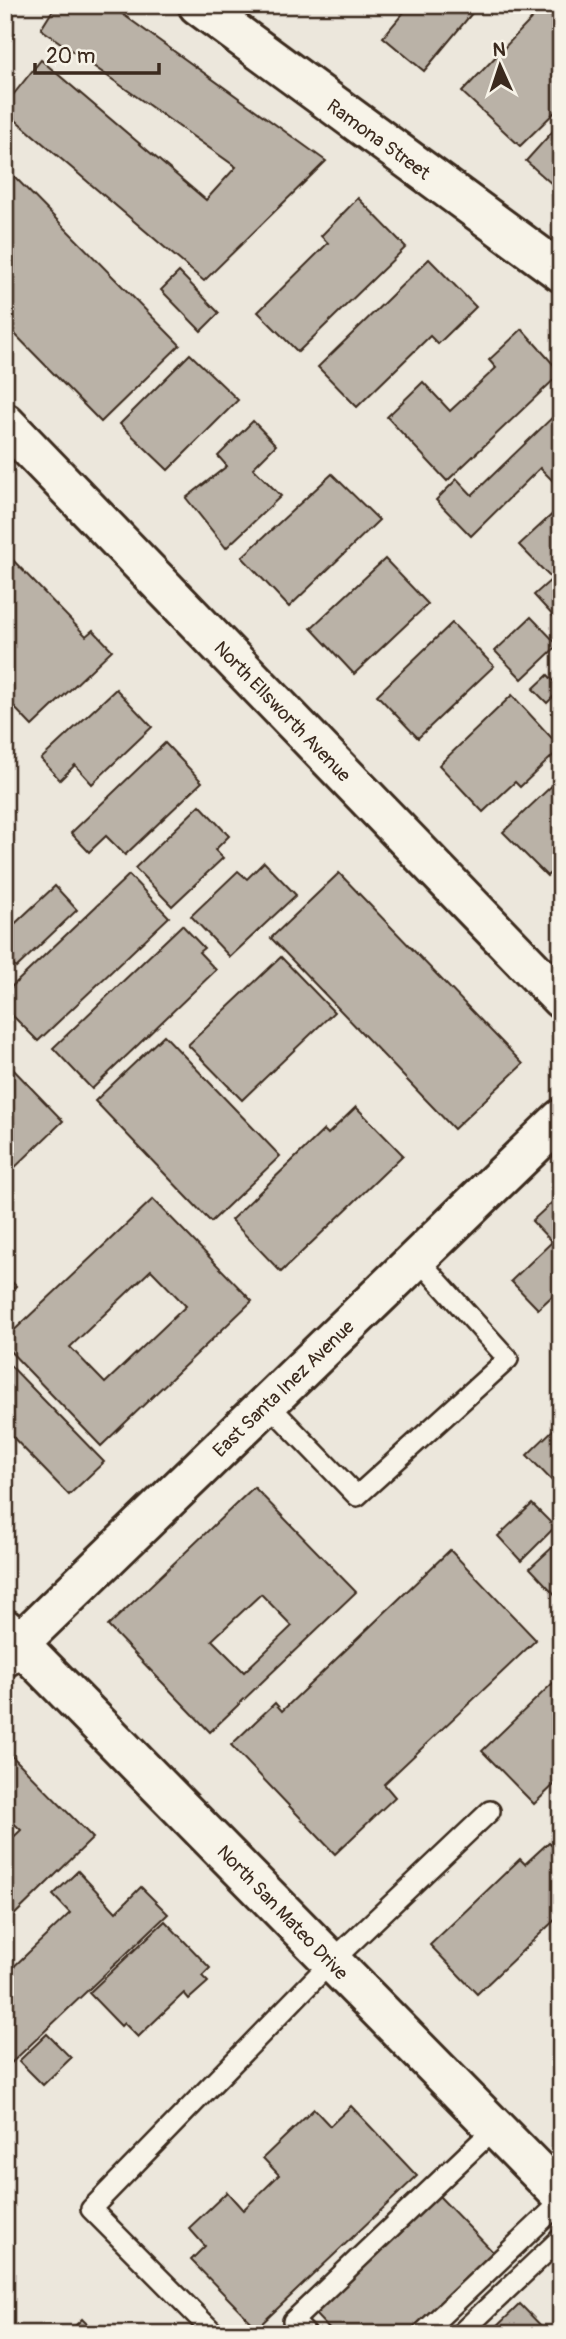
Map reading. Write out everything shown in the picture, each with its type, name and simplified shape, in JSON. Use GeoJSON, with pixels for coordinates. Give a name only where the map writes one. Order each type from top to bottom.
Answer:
{"type":"FeatureCollection","features":[{"type":"Feature","properties":{"kind":"street","name":"Ramona Street"},"geometry":{"type":"LineString","coordinates":[[198,5],[561,272]]}},
{"type":"Feature","properties":{"kind":"street","name":"North Ellsworth Avenue"},"geometry":{"type":"LineString","coordinates":[[5,423],[561,999]]}},
{"type":"Feature","properties":{"kind":"street","name":"East Santa Inez Avenue"},"geometry":{"type":"LineString","coordinates":[[10,1643],[267,1403],[561,1119]]}},
{"type":"Feature","properties":{"kind":"street","name":"North San Mateo Drive"},"geometry":{"type":"LineString","coordinates":[[10,1643],[331,1961],[561,2195]]}},
{"type":"Feature","properties":{"kind":"lane"},"geometry":{"type":"LineString","coordinates":[[267,1403],[357,1496],[508,1359],[417,1258]]}},
{"type":"Feature","properties":{"kind":"lane"},"geometry":{"type":"LineString","coordinates":[[215,2334],[91,2209],[331,1961],[490,1811]]}},
{"type":"Feature","properties":{"kind":"lane"},"geometry":{"type":"LineString","coordinates":[[306,2334],[293,2321],[495,2128]]}},
{"type":"Feature","properties":{"kind":"lane"},"geometry":{"type":"LineString","coordinates":[[422,2334],[561,2202]]}},
{"type":"Feature","properties":{"kind":"lane"},"geometry":{"type":"LineString","coordinates":[[460,2334],[561,2238]]}},
{"type":"Feature","properties":{"kind":"building"},"geometry":{"type":"Polygon","coordinates":[[[56,5],[110,5],[326,161],[204,281],[5,111],[5,105],[41,60],[206,200],[236,167],[41,29],[56,5]]]}},
{"type":"Feature","properties":{"kind":"building"},"geometry":{"type":"Polygon","coordinates":[[[410,5],[478,6],[424,71],[383,37],[410,5]]]}},
{"type":"Feature","properties":{"kind":"building"},"geometry":{"type":"Polygon","coordinates":[[[545,5],[557,5],[561,9],[561,106],[520,146],[462,92],[545,5]]]}},
{"type":"Feature","properties":{"kind":"building"},"geometry":{"type":"Polygon","coordinates":[[[561,122],[561,192],[526,161],[561,122]]]}},
{"type":"Feature","properties":{"kind":"building"},"geometry":{"type":"Polygon","coordinates":[[[5,167],[180,345],[101,422],[5,324],[5,167]]]}},
{"type":"Feature","properties":{"kind":"building"},"geometry":{"type":"Polygon","coordinates":[[[358,198],[406,247],[298,352],[258,312],[328,243],[321,236],[358,198]]]}},
{"type":"Feature","properties":{"kind":"building"},"geometry":{"type":"Polygon","coordinates":[[[429,259],[476,307],[438,344],[430,336],[357,407],[318,367],[429,259]]]}},
{"type":"Feature","properties":{"kind":"building"},"geometry":{"type":"Polygon","coordinates":[[[179,272],[219,313],[201,331],[161,290],[179,272]]]}},
{"type":"Feature","properties":{"kind":"building"},"geometry":{"type":"Polygon","coordinates":[[[522,329],[561,373],[447,481],[387,417],[423,382],[450,411],[496,368],[489,360],[522,329]]]}},
{"type":"Feature","properties":{"kind":"building"},"geometry":{"type":"Polygon","coordinates":[[[190,354],[238,400],[168,470],[120,424],[190,354]]]}},
{"type":"Feature","properties":{"kind":"building"},"geometry":{"type":"Polygon","coordinates":[[[561,409],[561,475],[554,482],[540,468],[471,536],[436,500],[457,479],[472,495],[561,409]]]}},
{"type":"Feature","properties":{"kind":"building"},"geometry":{"type":"Polygon","coordinates":[[[253,421],[276,445],[253,468],[281,496],[226,548],[186,498],[227,466],[218,456],[253,421]]]}},
{"type":"Feature","properties":{"kind":"building"},"geometry":{"type":"Polygon","coordinates":[[[332,474],[379,520],[289,607],[242,557],[332,474]]]}},
{"type":"Feature","properties":{"kind":"building"},"geometry":{"type":"Polygon","coordinates":[[[557,510],[561,514],[561,614],[556,619],[534,595],[552,579],[519,545],[557,510]]]}},
{"type":"Feature","properties":{"kind":"building"},"geometry":{"type":"Polygon","coordinates":[[[9,556],[86,636],[93,630],[112,650],[32,726],[14,707],[5,713],[5,559],[9,556]]]}},
{"type":"Feature","properties":{"kind":"building"},"geometry":{"type":"Polygon","coordinates":[[[385,559],[428,604],[354,674],[311,628],[385,559]]]}},
{"type":"Feature","properties":{"kind":"building"},"geometry":{"type":"Polygon","coordinates":[[[531,617],[558,645],[522,679],[495,651],[531,617]]]}},
{"type":"Feature","properties":{"kind":"building"},"geometry":{"type":"Polygon","coordinates":[[[452,623],[494,666],[418,738],[377,695],[452,623]]]}},
{"type":"Feature","properties":{"kind":"building"},"geometry":{"type":"Polygon","coordinates":[[[548,675],[561,689],[547,703],[533,689],[548,675]]]}},
{"type":"Feature","properties":{"kind":"building"},"geometry":{"type":"Polygon","coordinates":[[[116,689],[152,727],[92,784],[75,765],[60,780],[41,759],[116,689]]]}},
{"type":"Feature","properties":{"kind":"building"},"geometry":{"type":"Polygon","coordinates":[[[512,695],[561,748],[520,787],[515,782],[483,812],[439,765],[512,695]]]}},
{"type":"Feature","properties":{"kind":"building"},"geometry":{"type":"Polygon","coordinates":[[[165,743],[202,782],[125,855],[106,836],[89,852],[71,833],[165,743]]]}},
{"type":"Feature","properties":{"kind":"building"},"geometry":{"type":"Polygon","coordinates":[[[561,777],[561,863],[547,876],[503,832],[561,777]]]}},
{"type":"Feature","properties":{"kind":"building"},"geometry":{"type":"Polygon","coordinates":[[[200,805],[229,836],[215,850],[223,858],[172,906],[135,868],[200,805]]]}},
{"type":"Feature","properties":{"kind":"building"},"geometry":{"type":"Polygon","coordinates":[[[264,862],[296,895],[230,957],[191,916],[238,871],[247,879],[264,862]]]}},
{"type":"Feature","properties":{"kind":"building"},"geometry":{"type":"Polygon","coordinates":[[[339,873],[523,1064],[454,1129],[271,938],[339,873]]]}},
{"type":"Feature","properties":{"kind":"building"},"geometry":{"type":"Polygon","coordinates":[[[129,875],[169,917],[38,1041],[5,1008],[5,993],[129,875]]]}},
{"type":"Feature","properties":{"kind":"building"},"geometry":{"type":"Polygon","coordinates":[[[55,886],[77,910],[16,968],[5,957],[5,933],[55,886]]]}},
{"type":"Feature","properties":{"kind":"building"},"geometry":{"type":"Polygon","coordinates":[[[182,925],[204,948],[199,952],[216,970],[92,1089],[53,1048],[182,925]]]}},
{"type":"Feature","properties":{"kind":"building"},"geometry":{"type":"Polygon","coordinates":[[[281,957],[334,1012],[242,1100],[188,1045],[281,957]]]}},
{"type":"Feature","properties":{"kind":"building"},"geometry":{"type":"Polygon","coordinates":[[[164,1035],[280,1156],[211,1222],[95,1101],[164,1035]]]}},
{"type":"Feature","properties":{"kind":"building"},"geometry":{"type":"Polygon","coordinates":[[[9,1065],[63,1121],[5,1177],[5,1069],[9,1065]]]}},
{"type":"Feature","properties":{"kind":"building"},"geometry":{"type":"Polygon","coordinates":[[[356,1107],[403,1155],[281,1272],[231,1220],[324,1130],[328,1134],[356,1107]]]}},
{"type":"Feature","properties":{"kind":"building"},"geometry":{"type":"Polygon","coordinates":[[[561,1194],[561,1288],[538,1309],[511,1281],[552,1242],[532,1221],[561,1194]]]}},
{"type":"Feature","properties":{"kind":"building"},"geometry":{"type":"Polygon","coordinates":[[[153,1199],[252,1301],[101,1446],[5,1346],[5,1339],[153,1199]],[[151,1270],[70,1347],[105,1383],[186,1306],[151,1270]]]}},
{"type":"Feature","properties":{"kind":"building"},"geometry":{"type":"Polygon","coordinates":[[[5,1275],[16,1286],[5,1297],[5,1275]]]}},
{"type":"Feature","properties":{"kind":"building"},"geometry":{"type":"Polygon","coordinates":[[[5,1360],[104,1462],[69,1495],[5,1429],[5,1360]]]}},
{"type":"Feature","properties":{"kind":"building"},"geometry":{"type":"Polygon","coordinates":[[[561,1422],[561,1490],[527,1455],[561,1422]]]}},
{"type":"Feature","properties":{"kind":"building"},"geometry":{"type":"Polygon","coordinates":[[[254,1487],[356,1592],[210,1732],[108,1626],[254,1487]],[[261,1594],[212,1640],[244,1672],[292,1626],[261,1594]]]}},
{"type":"Feature","properties":{"kind":"building"},"geometry":{"type":"Polygon","coordinates":[[[532,1504],[555,1527],[521,1561],[498,1536],[532,1504]]]}},
{"type":"Feature","properties":{"kind":"building"},"geometry":{"type":"Polygon","coordinates":[[[557,1543],[561,1546],[561,1601],[530,1568],[557,1543]]]}},
{"type":"Feature","properties":{"kind":"building"},"geometry":{"type":"Polygon","coordinates":[[[450,1550],[536,1640],[384,1784],[395,1797],[335,1854],[231,1745],[275,1703],[282,1711],[450,1550]]]}},
{"type":"Feature","properties":{"kind":"building"},"geometry":{"type":"Polygon","coordinates":[[[561,1675],[561,1778],[534,1804],[482,1751],[561,1675]]]}},
{"type":"Feature","properties":{"kind":"building"},"geometry":{"type":"Polygon","coordinates":[[[5,1749],[93,1838],[5,1924],[5,1845],[21,1830],[5,1815],[5,1749]]]}},
{"type":"Feature","properties":{"kind":"building"},"geometry":{"type":"Polygon","coordinates":[[[549,1842],[557,1850],[561,1846],[561,1914],[477,1994],[430,1945],[520,1859],[525,1864],[549,1842]]]}},
{"type":"Feature","properties":{"kind":"building"},"geometry":{"type":"Polygon","coordinates":[[[78,1871],[116,1912],[141,1887],[168,1914],[5,2069],[5,1975],[70,1913],[53,1895],[78,1871]]]}},
{"type":"Feature","properties":{"kind":"building"},"geometry":{"type":"Polygon","coordinates":[[[165,1921],[210,1968],[202,1976],[208,1982],[189,1999],[184,1993],[138,2037],[124,2023],[121,2026],[89,1993],[165,1921]]]}},
{"type":"Feature","properties":{"kind":"building"},"geometry":{"type":"Polygon","coordinates":[[[47,2034],[71,2058],[43,2085],[19,2061],[47,2034]]]}},
{"type":"Feature","properties":{"kind":"building"},"geometry":{"type":"Polygon","coordinates":[[[351,2106],[417,2176],[257,2328],[191,2260],[205,2246],[189,2228],[227,2192],[243,2210],[279,2175],[263,2158],[314,2109],[330,2126],[351,2106]]]}},
{"type":"Feature","properties":{"kind":"building"},"geometry":{"type":"Polygon","coordinates":[[[438,2195],[496,2255],[413,2334],[334,2334],[314,2313],[438,2195]]]}},
{"type":"Feature","properties":{"kind":"building"},"geometry":{"type":"Polygon","coordinates":[[[520,2304],[549,2334],[489,2334],[520,2304]]]}},
{"type":"Feature","properties":{"kind":"building"},"geometry":{"type":"Polygon","coordinates":[[[82,2319],[97,2334],[67,2334],[82,2319]]]}}]}
